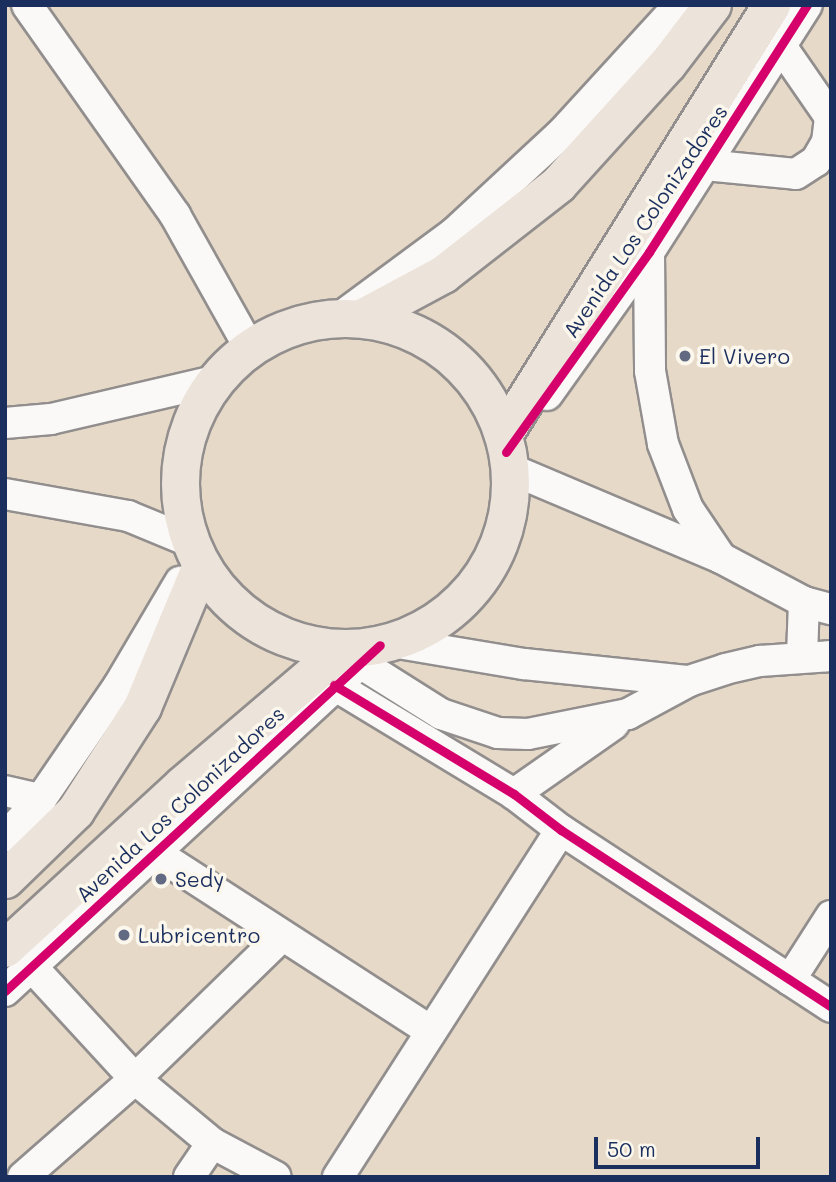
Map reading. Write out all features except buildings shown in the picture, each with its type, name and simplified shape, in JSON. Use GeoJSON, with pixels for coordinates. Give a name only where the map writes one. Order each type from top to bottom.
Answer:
{"type":"FeatureCollection","features":[{"type":"Feature","properties":{"kind":"main road"},"geometry":{"type":"LineString","coordinates":[[351,317],[384,321],[424,337],[459,362],[485,396],[506,452],[503,529],[487,567],[462,600],[430,625],[369,650],[299,642],[258,625],[225,597],[196,554],[179,482],[183,446],[195,412],[214,380],[250,347],[288,328],[351,317],[443,274],[558,184],[667,64],[712,5]]}},
{"type":"Feature","properties":{"kind":"main road","name":"Avenida Los Colonizadores"},"geometry":{"type":"LineString","coordinates":[[506,452],[771,5]]}},
{"type":"Feature","properties":{"kind":"main road"},"geometry":{"type":"LineString","coordinates":[[5,879],[75,811],[142,707],[196,554]]}},
{"type":"Feature","properties":{"kind":"main road","name":"Avenida Los Colonizadores"},"geometry":{"type":"LineString","coordinates":[[18,957],[182,785],[369,650]]}},
{"type":"Feature","properties":{"kind":"street"},"geometry":{"type":"LineString","coordinates":[[351,317],[483,206],[561,134],[679,5]]}},
{"type":"Feature","properties":{"kind":"street","name":"Avenida Los Colonizadores"},"geometry":{"type":"LineString","coordinates":[[506,452],[649,252],[807,5]]}},
{"type":"Feature","properties":{"kind":"street"},"geometry":{"type":"LineString","coordinates":[[42,10],[175,215],[250,347]]}},
{"type":"Feature","properties":{"kind":"street"},"geometry":{"type":"LineString","coordinates":[[705,165],[796,174],[816,161],[827,142],[830,117],[781,46]]}},
{"type":"Feature","properties":{"kind":"street"},"geometry":{"type":"LineString","coordinates":[[649,252],[650,371],[663,444],[688,509],[720,558]]}},
{"type":"Feature","properties":{"kind":"street"},"geometry":{"type":"LineString","coordinates":[[5,424],[51,419],[214,380]]}},
{"type":"Feature","properties":{"kind":"street"},"geometry":{"type":"LineString","coordinates":[[506,452],[817,605],[816,656],[760,661],[689,681],[628,714],[514,794]]}},
{"type":"Feature","properties":{"kind":"street"},"geometry":{"type":"LineString","coordinates":[[5,494],[128,516],[196,554],[120,684],[41,799],[5,837]]}},
{"type":"Feature","properties":{"kind":"street"},"geometry":{"type":"LineString","coordinates":[[369,650],[689,681]]}},
{"type":"Feature","properties":{"kind":"street"},"geometry":{"type":"LineString","coordinates":[[369,650],[416,702],[498,733],[555,732],[628,714]]}},
{"type":"Feature","properties":{"kind":"street","name":"Avenida Los Colonizadores"},"geometry":{"type":"LineString","coordinates":[[5,991],[18,957],[154,852],[369,650]]}},
{"type":"Feature","properties":{"kind":"street"},"geometry":{"type":"LineString","coordinates":[[334,685],[514,794],[561,830],[831,1007]]}},
{"type":"Feature","properties":{"kind":"street"},"geometry":{"type":"LineString","coordinates":[[5,791],[41,799]]}},
{"type":"Feature","properties":{"kind":"street"},"geometry":{"type":"LineString","coordinates":[[338,1177],[561,830]]}},
{"type":"Feature","properties":{"kind":"street"},"geometry":{"type":"LineString","coordinates":[[154,852],[431,1031]]}},
{"type":"Feature","properties":{"kind":"street"},"geometry":{"type":"LineString","coordinates":[[790,980],[831,916]]}},
{"type":"Feature","properties":{"kind":"street"},"geometry":{"type":"LineString","coordinates":[[23,1177],[135,1079],[282,936]]}},
{"type":"Feature","properties":{"kind":"street"},"geometry":{"type":"LineString","coordinates":[[18,957],[135,1079],[212,1143],[276,1177]]}},
{"type":"Feature","properties":{"kind":"street"},"geometry":{"type":"LineString","coordinates":[[189,1177],[212,1143]]}},
{"type":"Feature","properties":{"kind":"cycle path"},"geometry":{"type":"LineString","coordinates":[[506,452],[649,252],[807,5]]}},
{"type":"Feature","properties":{"kind":"cycle path"},"geometry":{"type":"LineString","coordinates":[[5,991],[380,645]]}},
{"type":"Feature","properties":{"kind":"cycle path"},"geometry":{"type":"LineString","coordinates":[[334,685],[514,794],[561,830],[831,1007]]}},
{"type":"Feature","properties":{"kind":"place","name":"El Vivero"},"geometry":{"type":"Point","coordinates":[685,356]}},
{"type":"Feature","properties":{"kind":"place","name":"Sedy"},"geometry":{"type":"Point","coordinates":[161,879]}},
{"type":"Feature","properties":{"kind":"place","name":"Lubricentro"},"geometry":{"type":"Point","coordinates":[124,935]}}]}
